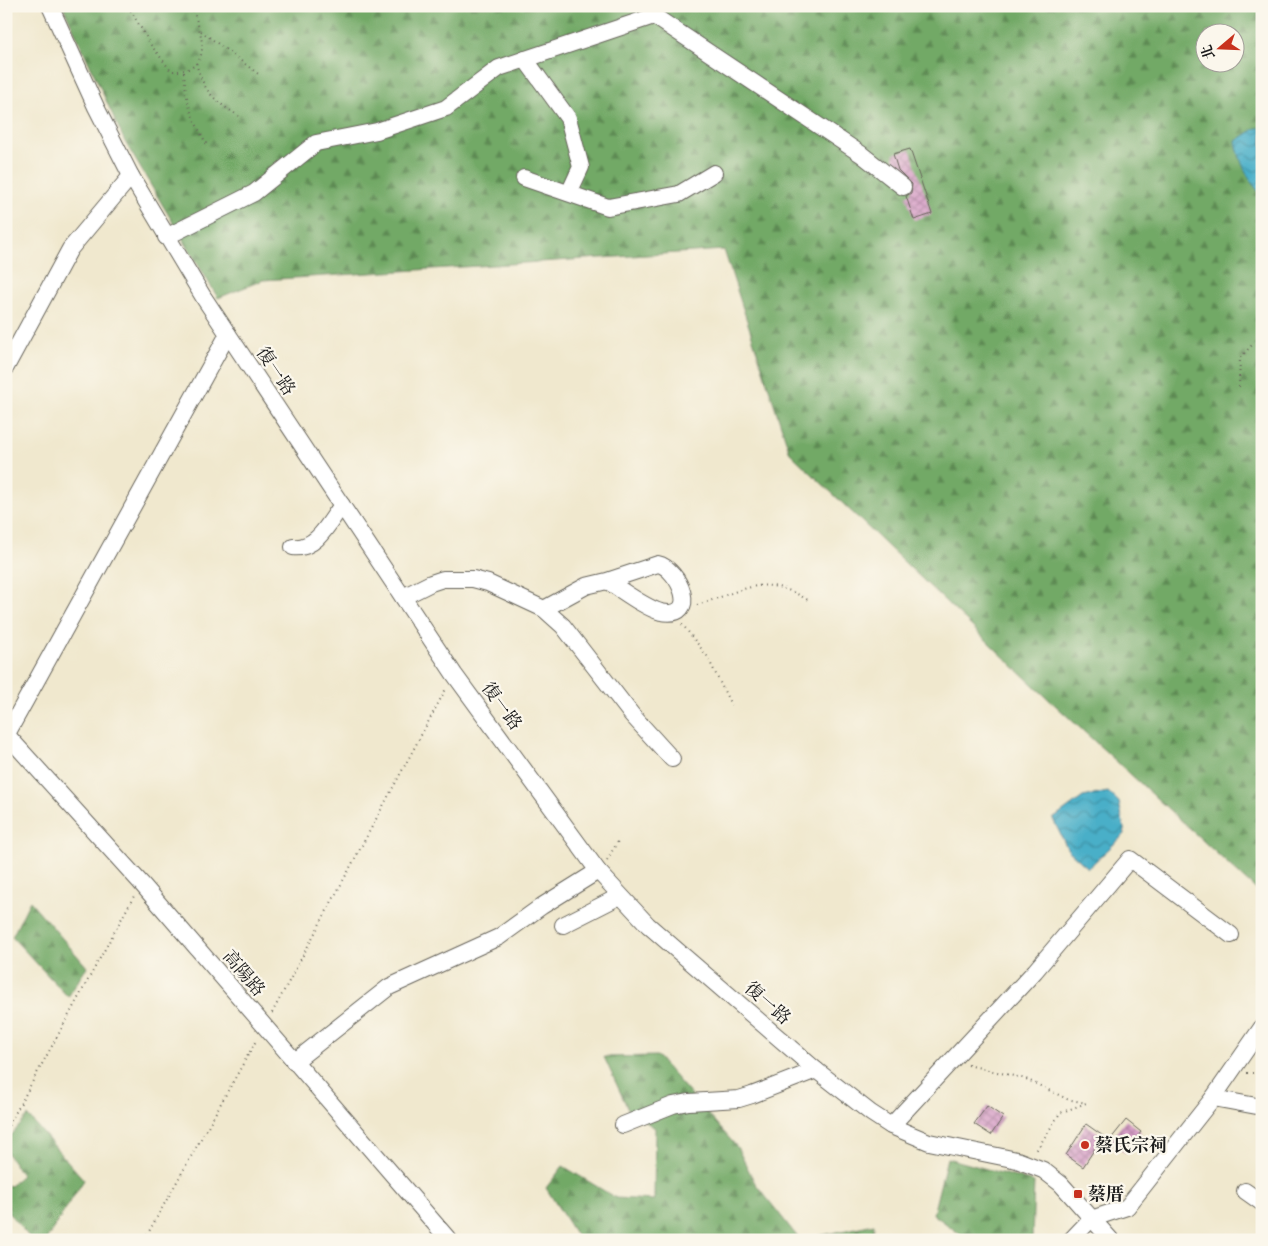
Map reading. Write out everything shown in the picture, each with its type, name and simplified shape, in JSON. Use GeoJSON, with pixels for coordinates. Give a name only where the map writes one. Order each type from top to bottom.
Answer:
{"type":"FeatureCollection","features":[{"type":"Feature","properties":{"kind":"street","name":"復一路"},"geometry":{"type":"LineString","coordinates":[[50,6],[96,107],[166,237],[228,334],[454,674],[598,871],[620,896],[678,952],[851,1099],[891,1126],[929,1142],[1002,1156],[1030,1164],[1057,1180],[1111,1240]]}},
{"type":"Feature","properties":{"kind":"street"},"geometry":{"type":"LineString","coordinates":[[166,237],[254,193],[316,143],[377,131],[446,108],[499,68],[654,16],[861,154],[903,187]]}},
{"type":"Feature","properties":{"kind":"street"},"geometry":{"type":"LineString","coordinates":[[525,59],[568,118],[580,167],[569,193]]}},
{"type":"Feature","properties":{"kind":"street"},"geometry":{"type":"LineString","coordinates":[[524,178],[608,207],[679,194],[714,173]]}},
{"type":"Feature","properties":{"kind":"street"},"geometry":{"type":"LineString","coordinates":[[6,367],[70,249],[132,176]]}},
{"type":"Feature","properties":{"kind":"street"},"geometry":{"type":"LineString","coordinates":[[6,734],[228,334]]}},
{"type":"Feature","properties":{"kind":"street"},"geometry":{"type":"LineString","coordinates":[[293,547],[300,548],[315,542],[342,505]]}},
{"type":"Feature","properties":{"kind":"street"},"geometry":{"type":"LineString","coordinates":[[544,609],[586,586],[658,564],[668,568],[683,593],[684,605],[677,610],[662,612],[607,581]]}},
{"type":"Feature","properties":{"kind":"street"},"geometry":{"type":"LineString","coordinates":[[403,597],[431,582],[443,579],[473,579],[488,583],[544,609],[563,626],[632,715],[672,759]]}},
{"type":"Feature","properties":{"kind":"street","name":"高陽路"},"geometry":{"type":"LineString","coordinates":[[6,734],[141,883],[264,1028],[449,1240]]}},
{"type":"Feature","properties":{"kind":"street"},"geometry":{"type":"LineString","coordinates":[[891,1126],[1035,971],[1130,859],[1231,935]]}},
{"type":"Feature","properties":{"kind":"street"},"geometry":{"type":"LineString","coordinates":[[294,1062],[389,987],[499,937],[542,906],[598,871]]}},
{"type":"Feature","properties":{"kind":"street"},"geometry":{"type":"LineString","coordinates":[[563,926],[620,896]]}},
{"type":"Feature","properties":{"kind":"street"},"geometry":{"type":"LineString","coordinates":[[1071,1240],[1091,1219],[1127,1207],[1213,1098],[1262,1027]]}},
{"type":"Feature","properties":{"kind":"street"},"geometry":{"type":"LineString","coordinates":[[623,1125],[673,1106],[752,1095],[816,1070]]}},
{"type":"Feature","properties":{"kind":"street"},"geometry":{"type":"LineString","coordinates":[[1213,1098],[1262,1107]]}},
{"type":"Feature","properties":{"kind":"street"},"geometry":{"type":"LineString","coordinates":[[1245,1191],[1262,1203]]}},
{"type":"Feature","properties":{"kind":"path"},"geometry":{"type":"LineString","coordinates":[[128,6],[151,45],[171,72],[184,72],[196,63],[204,49],[202,31],[191,6]]}},
{"type":"Feature","properties":{"kind":"path"},"geometry":{"type":"LineString","coordinates":[[202,31],[261,76]]}},
{"type":"Feature","properties":{"kind":"path"},"geometry":{"type":"LineString","coordinates":[[196,63],[201,83],[217,103],[239,116]]}},
{"type":"Feature","properties":{"kind":"path"},"geometry":{"type":"LineString","coordinates":[[184,72],[185,98],[191,114],[208,145]]}},
{"type":"Feature","properties":{"kind":"path"},"geometry":{"type":"LineString","coordinates":[[1240,387],[1240,358],[1252,345],[1262,346]]}},
{"type":"Feature","properties":{"kind":"path"},"geometry":{"type":"LineString","coordinates":[[731,705],[707,656],[677,610],[720,598],[747,587],[762,585],[776,585],[808,600]]}},
{"type":"Feature","properties":{"kind":"path"},"geometry":{"type":"LineString","coordinates":[[147,1235],[264,1028],[454,674]]}},
{"type":"Feature","properties":{"kind":"path"},"geometry":{"type":"LineString","coordinates":[[598,871],[612,854],[618,841]]}},
{"type":"Feature","properties":{"kind":"path"},"geometry":{"type":"LineString","coordinates":[[6,1130],[141,883]]}},
{"type":"Feature","properties":{"kind":"path"},"geometry":{"type":"LineString","coordinates":[[951,1062],[986,1068],[1026,1079],[1068,1099],[1086,1103],[1060,1113],[1041,1141],[1030,1164]]}},
{"type":"Feature","properties":{"kind":"green space"},"geometry":{"type":"Polygon","coordinates":[[[63,6],[1262,6],[1262,895],[1031,683],[790,453],[724,250],[263,280],[218,298],[125,142],[63,6]]]}},
{"type":"Feature","properties":{"kind":"green space"},"geometry":{"type":"Polygon","coordinates":[[[30,901],[87,967],[68,997],[12,937],[30,901]]]}},
{"type":"Feature","properties":{"kind":"green space"},"geometry":{"type":"Polygon","coordinates":[[[657,1056],[737,1147],[755,1183],[800,1240],[579,1240],[546,1188],[563,1166],[616,1198],[654,1200],[655,1128],[629,1111],[604,1057],[657,1056]]]}},
{"type":"Feature","properties":{"kind":"green space"},"geometry":{"type":"Polygon","coordinates":[[[28,1116],[84,1180],[46,1240],[32,1240],[6,1210],[6,1185],[10,1186],[22,1175],[6,1151],[6,1141],[28,1116]]]}},
{"type":"Feature","properties":{"kind":"green space"},"geometry":{"type":"Polygon","coordinates":[[[947,1158],[1034,1182],[1032,1240],[968,1240],[933,1214],[947,1158]]]}},
{"type":"Feature","properties":{"kind":"green space"},"geometry":{"type":"Polygon","coordinates":[[[874,1224],[873,1240],[800,1240],[874,1224]]]}},
{"type":"Feature","properties":{"kind":"water"},"geometry":{"type":"Polygon","coordinates":[[[1256,128],[1262,128],[1262,195],[1252,183],[1245,170],[1239,156],[1236,141],[1256,128]]]}},
{"type":"Feature","properties":{"kind":"water"},"geometry":{"type":"Polygon","coordinates":[[[1108,792],[1119,802],[1125,834],[1088,868],[1068,850],[1053,819],[1083,797],[1108,792]]]}},
{"type":"Feature","properties":{"kind":"building"},"geometry":{"type":"Polygon","coordinates":[[[910,149],[932,214],[914,220],[906,196],[911,193],[912,184],[898,170],[893,154],[910,149]]]}},
{"type":"Feature","properties":{"kind":"building"},"geometry":{"type":"Polygon","coordinates":[[[987,1106],[1003,1117],[991,1135],[974,1124],[987,1106]]]}},
{"type":"Feature","properties":{"kind":"building"},"geometry":{"type":"Polygon","coordinates":[[[1126,1120],[1141,1132],[1125,1153],[1110,1140],[1126,1120]]]}},
{"type":"Feature","properties":{"kind":"building","name":"蔡氏宗祠"},"geometry":{"type":"Polygon","coordinates":[[[1086,1124],[1103,1136],[1083,1167],[1066,1155],[1086,1124]]]}},
{"type":"Feature","properties":{"kind":"place","name":"蔡氏宗祠"},"geometry":{"type":"Point","coordinates":[1085,1145]}},
{"type":"Feature","properties":{"kind":"place","name":"蔡厝"},"geometry":{"type":"Point","coordinates":[1078,1194]}}]}
